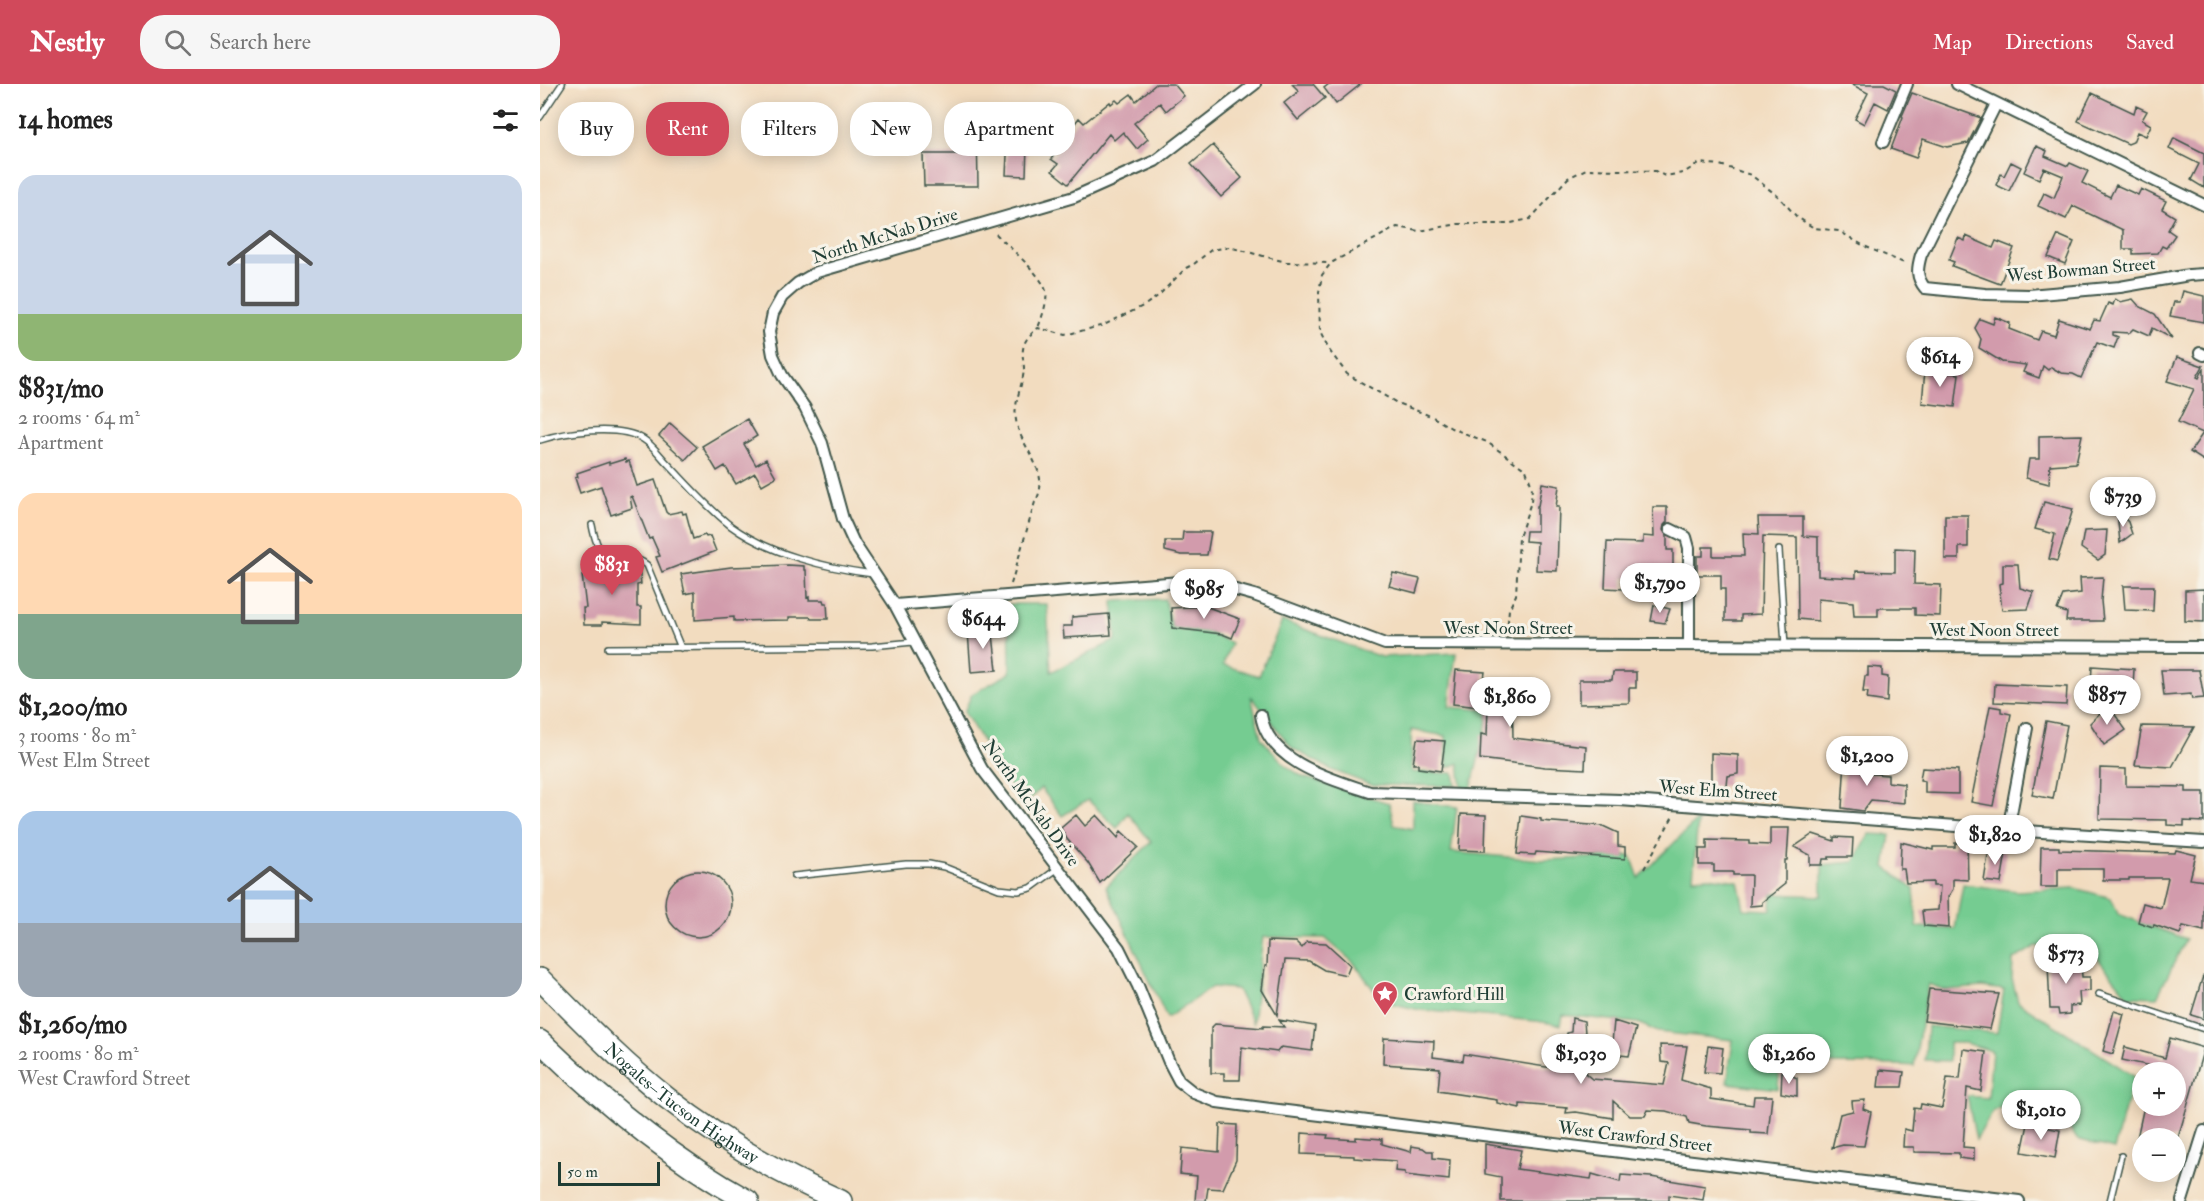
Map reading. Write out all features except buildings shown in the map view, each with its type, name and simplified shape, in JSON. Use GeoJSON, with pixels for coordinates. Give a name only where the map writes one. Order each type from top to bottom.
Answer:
{"type":"FeatureCollection","features":[{"type":"Feature","properties":{"kind":"highway","name":"Nogales–Tucson Highway"},"geometry":{"type":"LineString","coordinates":[[540,979],[596,1036],[668,1099],[754,1156],[790,1177],[841,1201]]}},
{"type":"Feature","properties":{"kind":"highway"},"geometry":{"type":"LineString","coordinates":[[540,1041],[627,1117],[679,1157],[748,1201]]}},
{"type":"Feature","properties":{"kind":"street","name":"North McNab Drive"},"geometry":{"type":"LineString","coordinates":[[1247,1106],[1216,1101],[1194,1093],[1179,1081],[1119,948],[982,769],[895,605],[854,543],[843,519],[822,443],[815,426],[782,375],[773,355],[769,332],[773,313],[782,297],[798,283],[817,272],[1074,197],[1155,161],[1255,84]]}},
{"type":"Feature","properties":{"kind":"street"},"geometry":{"type":"LineString","coordinates":[[1883,142],[1907,84]]}},
{"type":"Feature","properties":{"kind":"street"},"geometry":{"type":"LineString","coordinates":[[1957,84],[2198,200],[2204,205]]}},
{"type":"Feature","properties":{"kind":"street"},"geometry":{"type":"LineString","coordinates":[[1917,268],[1921,255],[1996,104]]}},
{"type":"Feature","properties":{"kind":"street","name":"West Bowman Street"},"geometry":{"type":"LineString","coordinates":[[1917,268],[1919,281],[1925,288],[1935,291],[2029,295],[2109,288],[2204,274]]}},
{"type":"Feature","properties":{"kind":"street"},"geometry":{"type":"LineString","coordinates":[[1670,528],[1686,537],[1689,548],[1689,645]]}},
{"type":"Feature","properties":{"kind":"street","name":"West Noon Street"},"geometry":{"type":"LineString","coordinates":[[895,605],[1180,582],[1214,584],[1254,594],[1385,644],[2204,647]]}},
{"type":"Feature","properties":{"kind":"street","name":"West Elm Street"},"geometry":{"type":"LineString","coordinates":[[1261,715],[1265,732],[1270,739],[1303,766],[1370,792],[1620,800],[2008,830],[2204,842]]}},
{"type":"Feature","properties":{"kind":"street"},"geometry":{"type":"LineString","coordinates":[[2008,830],[2028,728]]}},
{"type":"Feature","properties":{"kind":"street","name":"West Crawford Street"},"geometry":{"type":"LineString","coordinates":[[1247,1106],[2019,1201]]}},
{"type":"Feature","properties":{"kind":"street"},"geometry":{"type":"LineString","coordinates":[[2182,1201],[2204,1131]]}},
{"type":"Feature","properties":{"kind":"lane"},"geometry":{"type":"LineString","coordinates":[[540,117],[562,84]]}},
{"type":"Feature","properties":{"kind":"lane"},"geometry":{"type":"LineString","coordinates":[[540,441],[559,435],[616,431],[630,433],[645,440],[700,498],[732,526],[762,543],[811,563],[840,570],[873,574]]}},
{"type":"Feature","properties":{"kind":"lane"},"geometry":{"type":"LineString","coordinates":[[592,525],[596,546],[603,554],[611,557],[637,558],[647,566],[681,648]]}},
{"type":"Feature","properties":{"kind":"lane"},"geometry":{"type":"LineString","coordinates":[[1779,550],[1785,645]]}},
{"type":"Feature","properties":{"kind":"lane"},"geometry":{"type":"LineString","coordinates":[[608,648],[872,646],[913,642]]}},
{"type":"Feature","properties":{"kind":"lane"},"geometry":{"type":"LineString","coordinates":[[794,876],[906,864],[929,864],[944,867],[999,889],[1018,891],[1031,888],[1057,869]]}},
{"type":"Feature","properties":{"kind":"lane"},"geometry":{"type":"LineString","coordinates":[[2099,994],[2204,1029]]}},
{"type":"Feature","properties":{"kind":"lane"},"geometry":{"type":"LineString","coordinates":[[2110,1201],[2121,1156]]}},
{"type":"Feature","properties":{"kind":"path"},"geometry":{"type":"LineString","coordinates":[[1506,644],[1509,609],[1516,594],[1519,537],[1531,502],[1532,487],[1526,470],[1487,442],[1396,403],[1347,374],[1329,350],[1320,332],[1319,292],[1322,275],[1331,263],[1396,227],[1419,231],[1458,224],[1506,224],[1530,219],[1568,177],[1586,169],[1655,171],[1665,176],[1683,173],[1700,163],[1720,165],[1750,176],[1779,197],[1797,216],[1814,228],[1839,231],[1864,246],[1917,268]]}},
{"type":"Feature","properties":{"kind":"path"},"geometry":{"type":"LineString","coordinates":[[985,223],[1036,274],[1046,291],[1044,310],[1038,328],[1024,344],[1022,355],[1024,367],[1016,419],[1039,474],[1041,493],[1035,502],[1008,595]]}},
{"type":"Feature","properties":{"kind":"path"},"geometry":{"type":"LineString","coordinates":[[1038,328],[1065,335],[1104,325],[1146,305],[1186,268],[1211,250],[1229,247],[1286,262],[1331,263]]}},
{"type":"Feature","properties":{"kind":"path"},"geometry":{"type":"LineString","coordinates":[[1644,869],[1679,805]]}},
{"type":"Feature","properties":{"kind":"green space"},"geometry":{"type":"Polygon","coordinates":[[[1165,599],[1172,628],[1208,632],[1231,643],[1223,665],[1259,676],[1282,621],[1381,657],[1456,653],[1449,707],[1488,710],[1471,789],[1462,790],[1459,763],[1447,768],[1446,736],[1411,730],[1412,772],[1454,773],[1456,786],[1371,785],[1332,770],[1292,748],[1251,696],[1261,738],[1285,765],[1303,777],[1389,803],[1394,825],[1413,829],[1413,801],[1457,807],[1451,852],[1543,860],[1631,856],[1639,878],[1698,819],[1693,878],[1708,877],[1738,881],[1744,909],[1771,910],[1772,894],[1822,896],[1822,865],[1854,862],[1870,834],[1890,835],[1885,867],[1914,889],[1917,927],[1955,929],[1963,884],[2017,891],[2074,888],[2111,898],[2118,914],[2186,939],[2157,997],[2128,996],[2095,955],[2036,946],[2013,960],[2012,979],[2018,1002],[2132,1075],[2132,1083],[2114,1149],[2077,1139],[2060,1113],[2059,1102],[2041,1098],[2028,1110],[2012,1103],[1993,1111],[1976,1140],[1967,1096],[1988,1098],[1992,1051],[1965,1043],[1949,1043],[1949,1061],[1925,1060],[1927,1026],[1997,1033],[2004,990],[1982,987],[1946,990],[1928,984],[1914,1066],[1780,1061],[1778,1089],[1727,1083],[1733,1040],[1658,1032],[1638,1023],[1563,1015],[1561,1025],[1420,1010],[1382,1001],[1354,963],[1325,938],[1263,937],[1253,1023],[1237,989],[1212,987],[1167,1018],[1106,887],[1151,842],[1128,813],[1117,828],[1088,800],[1062,816],[1041,788],[1023,806],[964,712],[972,694],[1010,673],[1009,604],[1047,604],[1051,672],[1116,640],[1113,601],[1165,599]]]}},
{"type":"Feature","properties":{"kind":"place","name":"Crawford Hill"},"geometry":{"type":"Point","coordinates":[1385,1017]}}]}
